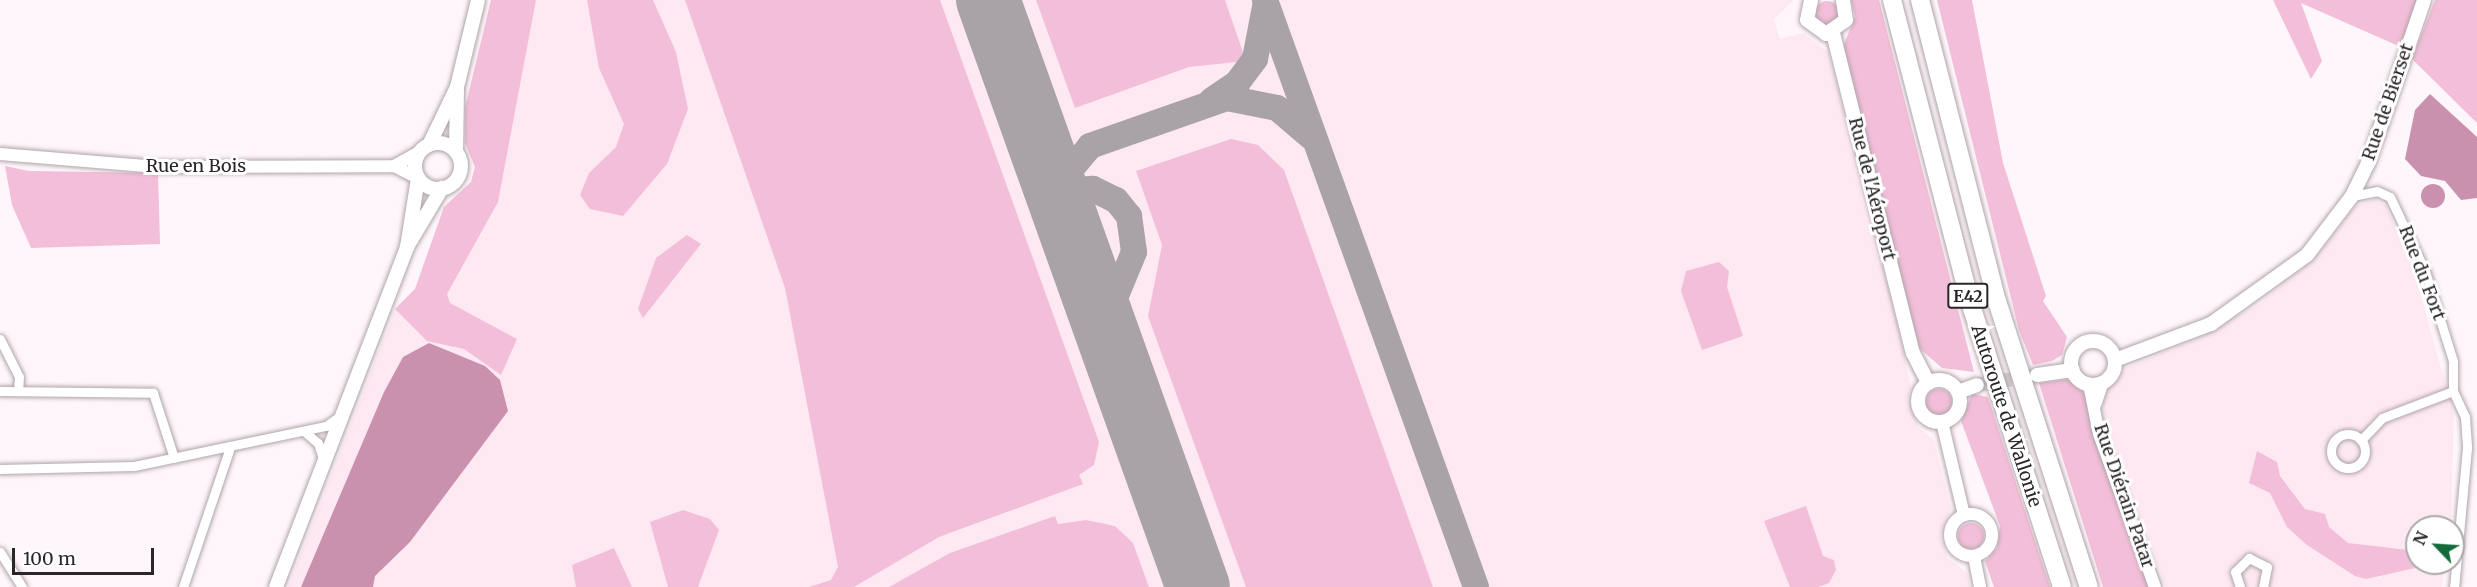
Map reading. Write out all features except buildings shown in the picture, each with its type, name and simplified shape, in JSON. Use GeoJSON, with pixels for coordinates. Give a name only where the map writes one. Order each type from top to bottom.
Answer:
{"type":"FeatureCollection","features":[{"type":"Feature","properties":{"kind":"highway","name":"Autoroute de Wallonie"},"geometry":{"type":"LineString","coordinates":[[1892,0],[1970,302],[2062,587]]}},
{"type":"Feature","properties":{"kind":"highway","name":"Autoroute de Wallonie"},"geometry":{"type":"LineString","coordinates":[[1920,0],[1997,301],[2089,587]]}},
{"type":"Feature","properties":{"kind":"main road"},"geometry":{"type":"LineString","coordinates":[[276,587],[407,247],[442,188],[459,174],[456,152],[457,87],[478,0]]}},
{"type":"Feature","properties":{"kind":"main road"},"geometry":{"type":"LineString","coordinates":[[1811,0],[1807,20],[1820,33],[1833,33],[1846,21],[1843,0]]}},
{"type":"Feature","properties":{"kind":"main road","name":"Rue de Bierset"},"geometry":{"type":"LineString","coordinates":[[2115,360],[2172,342],[2250,301],[2307,255],[2352,196],[2378,139],[2424,0]]}},
{"type":"Feature","properties":{"kind":"main road","name":"Rue de l'Aéroport"},"geometry":{"type":"LineString","coordinates":[[1833,33],[1913,353],[1928,383]]}},
{"type":"Feature","properties":{"kind":"main road"},"geometry":{"type":"LineString","coordinates":[[407,247],[418,178],[415,165],[457,87]]}},
{"type":"Feature","properties":{"kind":"main road"},"geometry":{"type":"LineString","coordinates":[[425,148],[443,143],[456,152]]}},
{"type":"Feature","properties":{"kind":"main road"},"geometry":{"type":"LineString","coordinates":[[418,178],[442,188]]}},
{"type":"Feature","properties":{"kind":"main road"},"geometry":{"type":"LineString","coordinates":[[2037,375],[2073,370],[2089,384],[2103,382],[2115,360],[2106,345],[2090,341],[2076,349],[2073,370]]}},
{"type":"Feature","properties":{"kind":"main road"},"geometry":{"type":"LineString","coordinates":[[1945,381],[1958,392],[1959,408],[1942,422],[1926,418],[1918,404],[1928,383],[1945,381]]}},
{"type":"Feature","properties":{"kind":"main road"},"geometry":{"type":"LineString","coordinates":[[1958,392],[1977,385]]}},
{"type":"Feature","properties":{"kind":"street","name":"Rue en Bois"},"geometry":{"type":"LineString","coordinates":[[394,166],[425,148]]}},
{"type":"Feature","properties":{"kind":"street","name":"Rue en Bois"},"geometry":{"type":"LineString","coordinates":[[0,154],[157,167],[394,166],[418,178]]}},
{"type":"Feature","properties":{"kind":"street","name":"Rue du Fort"},"geometry":{"type":"LineString","coordinates":[[2352,196],[2377,191],[2390,197],[2425,271],[2450,350],[2453,391],[2465,417],[2467,448],[2454,587]]}},
{"type":"Feature","properties":{"kind":"street"},"geometry":{"type":"LineString","coordinates":[[0,339],[19,377],[18,391]]}},
{"type":"Feature","properties":{"kind":"street","name":"Rue Diérain Patar"},"geometry":{"type":"LineString","coordinates":[[2095,405],[2103,382]]}},
{"type":"Feature","properties":{"kind":"street","name":"Rue Diérain Patar"},"geometry":{"type":"LineString","coordinates":[[2089,384],[2099,434],[2155,587]]}},
{"type":"Feature","properties":{"kind":"street"},"geometry":{"type":"LineString","coordinates":[[0,391],[153,393],[174,458]]}},
{"type":"Feature","properties":{"kind":"street"},"geometry":{"type":"LineString","coordinates":[[2361,440],[2382,418],[2453,391]]}},
{"type":"Feature","properties":{"kind":"street"},"geometry":{"type":"LineString","coordinates":[[0,469],[134,466],[304,431],[343,413]]}},
{"type":"Feature","properties":{"kind":"street"},"geometry":{"type":"LineString","coordinates":[[1942,422],[1964,515]]}},
{"type":"Feature","properties":{"kind":"street"},"geometry":{"type":"LineString","coordinates":[[304,431],[318,443],[324,462]]}},
{"type":"Feature","properties":{"kind":"street"},"geometry":{"type":"LineString","coordinates":[[183,587],[230,447]]}},
{"type":"Feature","properties":{"kind":"street"},"geometry":{"type":"LineString","coordinates":[[1964,515],[1986,520],[1992,534],[1988,549],[1974,556],[1960,554],[1950,538],[1954,521],[1964,515]]}},
{"type":"Feature","properties":{"kind":"street"},"geometry":{"type":"LineString","coordinates":[[0,552],[22,587]]}},
{"type":"Feature","properties":{"kind":"street"},"geometry":{"type":"LineString","coordinates":[[1974,556],[1980,587]]}},
{"type":"Feature","properties":{"kind":"street"},"geometry":{"type":"LineString","coordinates":[[2240,587],[2235,572],[2249,558],[2267,567],[2263,587]]}},
{"type":"Feature","properties":{"kind":"shaded area"},"geometry":{"type":"Polygon","coordinates":[[[491,0],[1794,0],[1774,19],[1776,27],[1780,39],[1803,33],[1828,52],[1899,331],[1911,387],[1908,399],[1919,428],[1934,440],[1951,508],[1941,536],[1947,557],[1968,574],[1970,587],[288,587],[395,309],[415,289],[444,207],[471,182],[475,167],[465,143],[465,108],[491,0]]]}},
{"type":"Feature","properties":{"kind":"shaded area"},"geometry":{"type":"Polygon","coordinates":[[[491,0],[536,0],[498,202],[447,294],[450,303],[517,339],[501,375],[464,349],[427,341],[395,309],[415,289],[444,207],[471,182],[475,167],[465,143],[465,108],[491,0]]]}},
{"type":"Feature","properties":{"kind":"shaded area"},"geometry":{"type":"Polygon","coordinates":[[[587,0],[653,0],[676,52],[688,109],[667,164],[623,216],[590,209],[580,195],[589,173],[616,147],[624,124],[599,68],[587,0]]]}},
{"type":"Feature","properties":{"kind":"shaded area"},"geometry":{"type":"Polygon","coordinates":[[[685,0],[940,0],[1099,442],[1094,465],[1079,475],[1083,484],[939,537],[854,587],[809,587],[831,580],[838,567],[785,288],[685,0]]]}},
{"type":"Feature","properties":{"kind":"shaded area"},"geometry":{"type":"Polygon","coordinates":[[[1036,0],[1225,0],[1246,61],[1189,67],[1075,108],[1036,0]]]}},
{"type":"Feature","properties":{"kind":"shaded area"},"geometry":{"type":"Polygon","coordinates":[[[1851,0],[1879,0],[1974,372],[1942,368],[1919,348],[1842,49],[1855,17],[1851,0]]]}},
{"type":"Feature","properties":{"kind":"shaded area"},"geometry":{"type":"Polygon","coordinates":[[[1937,0],[1972,0],[2003,163],[2046,296],[2043,301],[2067,337],[2062,355],[2052,361],[2033,365],[2019,330],[1937,0]]]}},
{"type":"Feature","properties":{"kind":"shaded area"},"geometry":{"type":"Polygon","coordinates":[[[2273,0],[2421,0],[2403,48],[2301,3],[2322,61],[2311,79],[2273,0]]]}},
{"type":"Feature","properties":{"kind":"shaded area"},"geometry":{"type":"Polygon","coordinates":[[[2435,0],[2477,0],[2477,123],[2412,59],[2435,0]]]}},
{"type":"Feature","properties":{"kind":"shaded area"},"geometry":{"type":"Polygon","coordinates":[[[1827,1],[1832,2],[1838,8],[1838,18],[1832,24],[1827,25],[1822,24],[1816,18],[1815,13],[1816,8],[1822,2],[1827,1]]]}},
{"type":"Feature","properties":{"kind":"shaded area"},"geometry":{"type":"Polygon","coordinates":[[[2430,94],[2477,137],[2477,198],[2461,200],[2445,181],[2421,176],[2405,159],[2415,110],[2430,94]]]}},
{"type":"Feature","properties":{"kind":"shaded area"},"geometry":{"type":"Polygon","coordinates":[[[1231,139],[1258,145],[1284,170],[1433,587],[1246,587],[1148,316],[1162,245],[1136,171],[1231,139]]]}},
{"type":"Feature","properties":{"kind":"shaded area"},"geometry":{"type":"Polygon","coordinates":[[[5,166],[29,171],[158,173],[160,244],[31,248],[12,205],[5,166]]]}},
{"type":"Feature","properties":{"kind":"shaded area"},"geometry":{"type":"Polygon","coordinates":[[[2433,184],[2438,185],[2444,191],[2444,201],[2438,207],[2433,208],[2428,207],[2422,201],[2421,196],[2422,191],[2428,185],[2433,184]]]}},
{"type":"Feature","properties":{"kind":"shaded area"},"geometry":{"type":"Polygon","coordinates":[[[2375,199],[2386,206],[2416,279],[2454,414],[2451,515],[2405,515],[2405,575],[2444,575],[2442,587],[2166,587],[2102,425],[2105,393],[2126,368],[2201,337],[2259,304],[2319,254],[2355,206],[2375,199]]]}},
{"type":"Feature","properties":{"kind":"shaded area"},"geometry":{"type":"Polygon","coordinates":[[[687,235],[701,244],[643,318],[638,309],[656,258],[687,235]]]}},
{"type":"Feature","properties":{"kind":"shaded area"},"geometry":{"type":"Polygon","coordinates":[[[1719,262],[1729,271],[1727,287],[1743,336],[1702,350],[1681,291],[1686,271],[1719,262]]]}},
{"type":"Feature","properties":{"kind":"shaded area"},"geometry":{"type":"Polygon","coordinates":[[[429,343],[485,366],[500,380],[508,411],[410,542],[375,576],[373,587],[301,587],[384,392],[403,357],[429,343]]]}},
{"type":"Feature","properties":{"kind":"shaded area"},"geometry":{"type":"Polygon","coordinates":[[[2071,379],[2084,392],[2150,587],[2103,587],[2039,383],[2071,379]]]}},
{"type":"Feature","properties":{"kind":"shaded area"},"geometry":{"type":"Polygon","coordinates":[[[1939,389],[1948,393],[1952,402],[1948,411],[1939,415],[1930,411],[1926,402],[1930,393],[1939,389]]]}},
{"type":"Feature","properties":{"kind":"shaded area"},"geometry":{"type":"Polygon","coordinates":[[[1972,394],[1988,397],[2050,587],[1994,587],[1985,561],[1997,548],[2000,526],[1961,421],[1972,394]]]}},
{"type":"Feature","properties":{"kind":"shaded area"},"geometry":{"type":"Polygon","coordinates":[[[2257,451],[2277,462],[2280,476],[2305,509],[2325,514],[2329,527],[2348,543],[2405,550],[2405,570],[2366,579],[2355,576],[2307,545],[2287,527],[2270,493],[2249,483],[2257,451]]]}},
{"type":"Feature","properties":{"kind":"shaded area"},"geometry":{"type":"Polygon","coordinates":[[[1806,506],[1823,556],[1834,560],[1836,570],[1829,583],[1818,587],[1790,587],[1764,521],[1806,506]]]}},
{"type":"Feature","properties":{"kind":"shaded area"},"geometry":{"type":"Polygon","coordinates":[[[683,510],[710,519],[719,530],[698,587],[668,587],[650,522],[683,510]]]}},
{"type":"Feature","properties":{"kind":"shaded area"},"geometry":{"type":"Polygon","coordinates":[[[1055,516],[1058,524],[1086,520],[1115,526],[1133,543],[1149,587],[889,587],[950,553],[1055,516]]]}},
{"type":"Feature","properties":{"kind":"shaded area"},"geometry":{"type":"Polygon","coordinates":[[[1971,523],[1980,527],[1984,536],[1980,545],[1971,549],[1962,545],[1958,536],[1962,527],[1971,523]]]}},
{"type":"Feature","properties":{"kind":"shaded area"},"geometry":{"type":"Polygon","coordinates":[[[614,548],[632,587],[576,587],[572,565],[614,548]]]}},
{"type":"Feature","properties":{"kind":"taxiway"},"geometry":{"type":"LineString","coordinates":[[1265,0],[1476,587]]}},
{"type":"Feature","properties":{"kind":"taxiway"},"geometry":{"type":"LineString","coordinates":[[1212,100],[1237,83],[1255,59],[1265,7]]}},
{"type":"Feature","properties":{"kind":"taxiway"},"geometry":{"type":"LineString","coordinates":[[1095,298],[1064,197],[1071,169],[1090,146],[1227,98],[1277,108],[1311,137]]}},
{"type":"Feature","properties":{"kind":"taxiway"},"geometry":{"type":"LineString","coordinates":[[1054,203],[1068,191],[1093,189],[1116,200],[1129,216],[1134,252],[1112,305],[1112,347]]}},
{"type":"Feature","properties":{"kind":"taxiway"},"geometry":{"type":"LineString","coordinates":[[1075,285],[1086,310],[1110,341]]}},
{"type":"Feature","properties":{"kind":"runway"},"geometry":{"type":"LineString","coordinates":[[988,0],[1198,587]]}},
{"type":"Feature","properties":{"kind":"tunnel"},"geometry":{"type":"LineString","coordinates":[[1977,385],[2031,376]]}}]}
